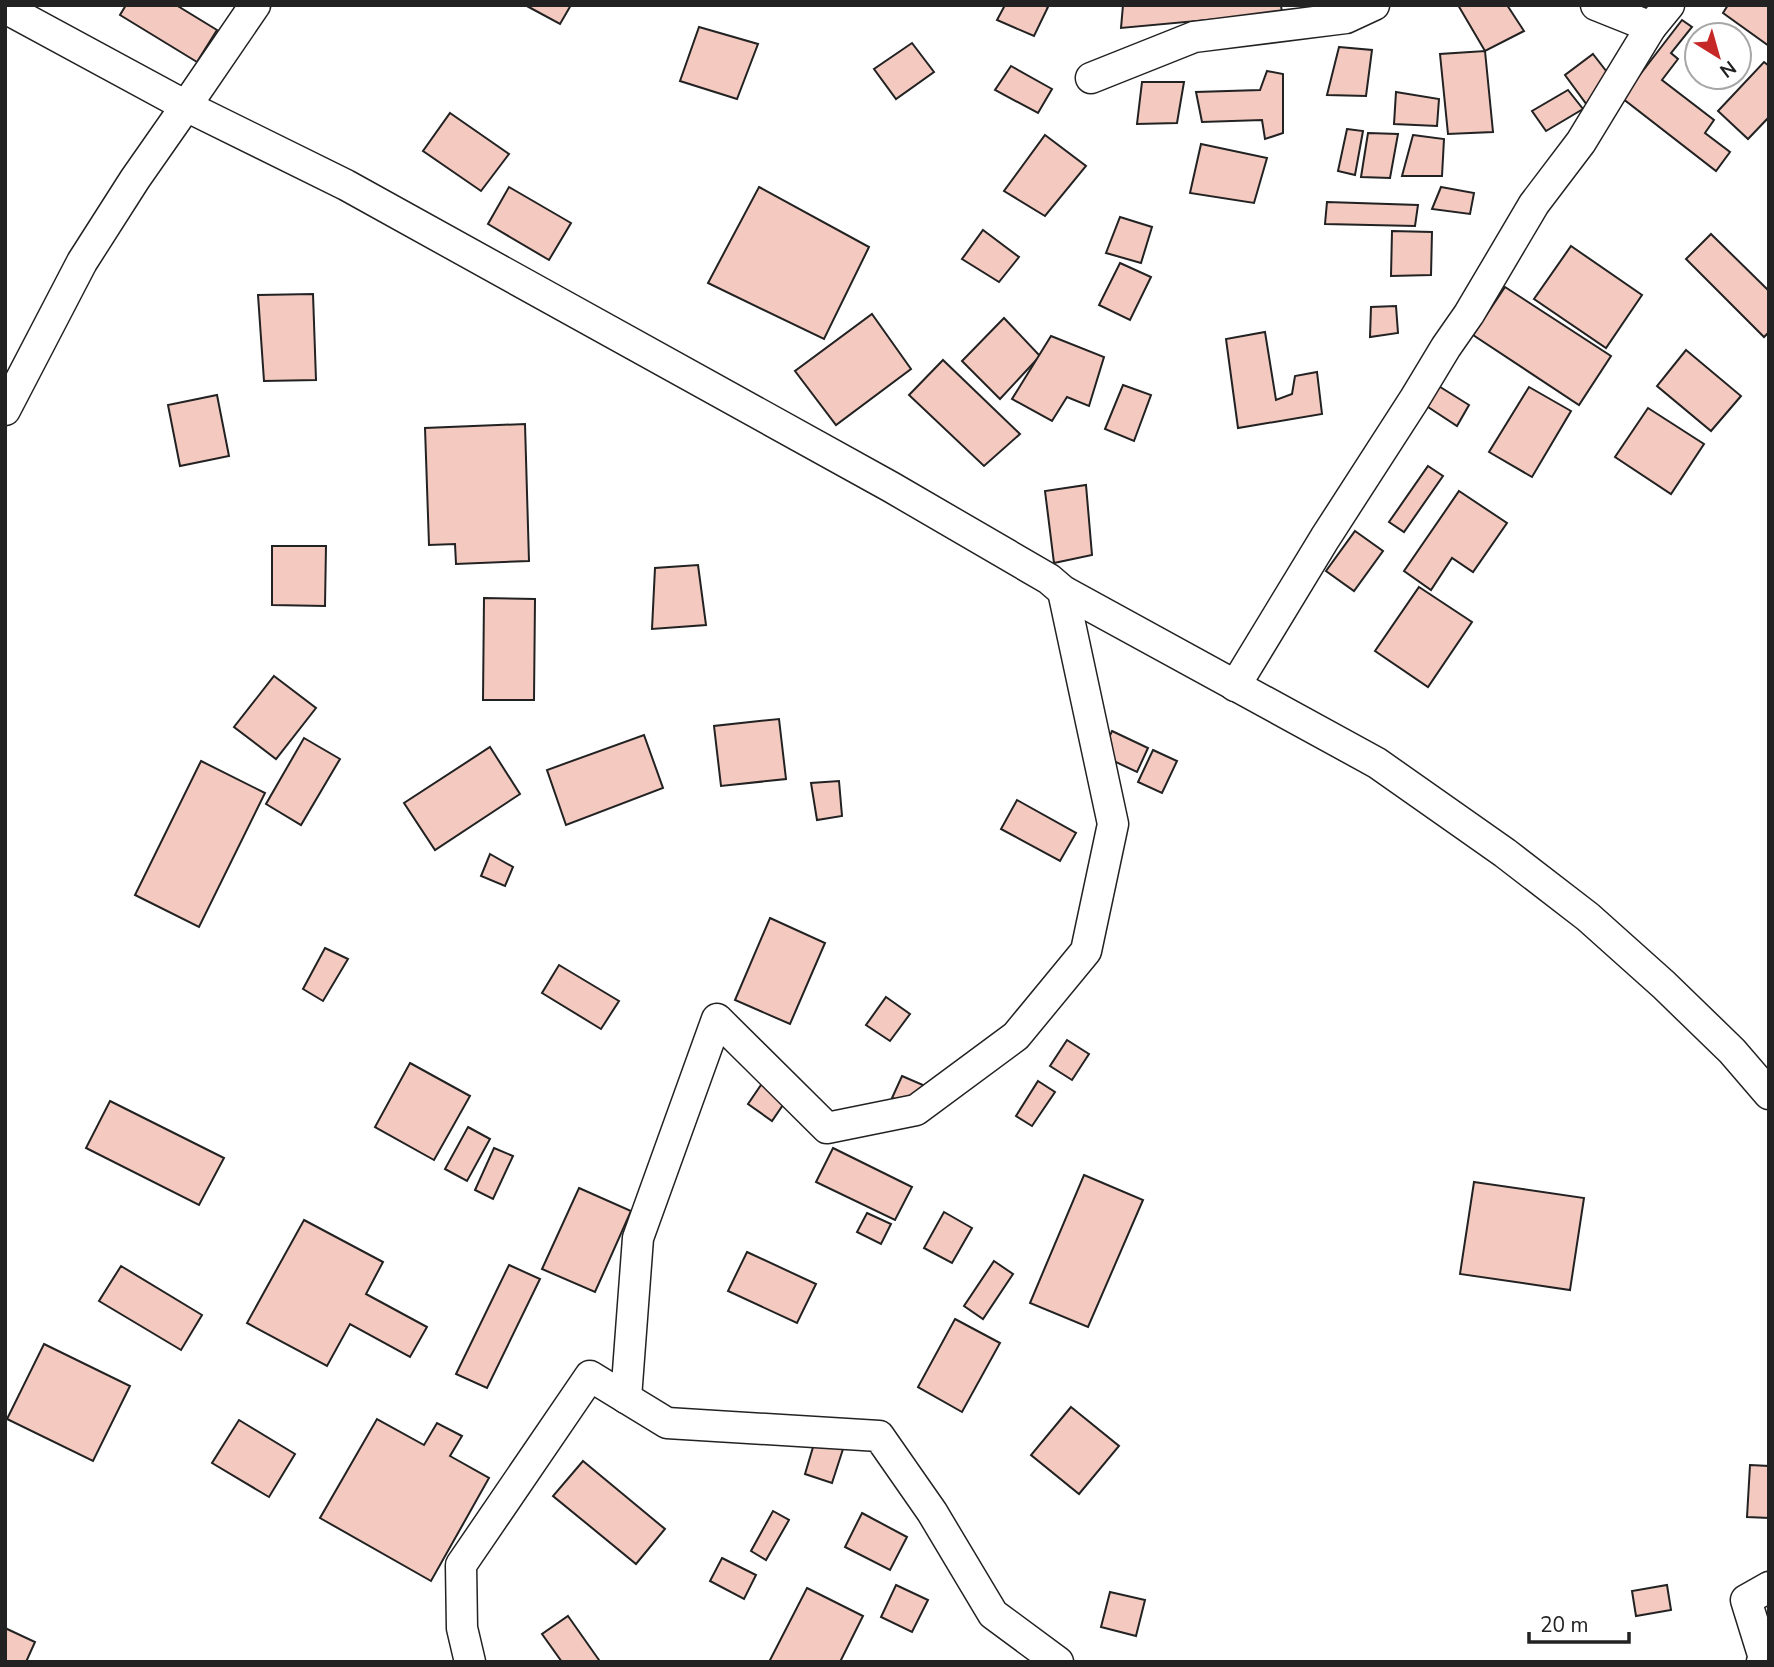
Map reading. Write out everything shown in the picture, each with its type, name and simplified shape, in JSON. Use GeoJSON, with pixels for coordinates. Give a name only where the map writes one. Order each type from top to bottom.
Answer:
{"type":"FeatureCollection","features":[{"type":"Feature","properties":{"kind":"street"},"geometry":{"type":"LineString","coordinates":[[5,410],[82,262],[135,179],[254,5]]}},
{"type":"Feature","properties":{"kind":"street"},"geometry":{"type":"LineString","coordinates":[[1091,78],[1194,37],[1346,18],[1374,5]]}},
{"type":"Feature","properties":{"kind":"street"},"geometry":{"type":"LineString","coordinates":[[1235,686],[1325,538],[1469,314],[1534,204],[1581,142],[1660,16],[1596,5]]}},
{"type":"Feature","properties":{"kind":"street"},"geometry":{"type":"LineString","coordinates":[[5,8],[186,106],[346,184],[903,494],[1049,579],[1063,591],[1377,763],[1505,853],[1588,917],[1732,1051],[1769,1094]]}},
{"type":"Feature","properties":{"kind":"street"},"geometry":{"type":"LineString","coordinates":[[626,1398],[638,1238],[717,1019],[827,1128],[916,1110],[1016,1036],[1086,951],[1114,824],[1063,591]]}},
{"type":"Feature","properties":{"kind":"street"},"geometry":{"type":"LineString","coordinates":[[470,1662],[462,1628],[461,1565],[590,1376],[667,1423],[878,1436],[932,1512],[993,1614],[1058,1662]]}},
{"type":"Feature","properties":{"kind":"street"},"geometry":{"type":"LineString","coordinates":[[1762,1662],[1764,1658],[1746,1600],[1769,1587]]}},
{"type":"Feature","properties":{"kind":"building"},"geometry":{"type":"Polygon","coordinates":[[[126,5],[176,5],[217,30],[197,62],[120,15],[126,5]]]}},
{"type":"Feature","properties":{"kind":"building"},"geometry":{"type":"Polygon","coordinates":[[[525,5],[571,5],[560,24],[525,5]]]}},
{"type":"Feature","properties":{"kind":"building"},"geometry":{"type":"Polygon","coordinates":[[[1005,5],[1048,7],[1034,36],[997,20],[1005,5]]]}},
{"type":"Feature","properties":{"kind":"building"},"geometry":{"type":"Polygon","coordinates":[[[1123,5],[1281,5],[1282,13],[1121,28],[1123,5]]]}},
{"type":"Feature","properties":{"kind":"building"},"geometry":{"type":"Polygon","coordinates":[[[1458,5],[1507,5],[1524,31],[1485,51],[1458,5]]]}},
{"type":"Feature","properties":{"kind":"building"},"geometry":{"type":"Polygon","coordinates":[[[1728,5],[1769,5],[1769,46],[1753,35],[1753,21],[1734,21],[1723,13],[1728,5]]]}},
{"type":"Feature","properties":{"kind":"building"},"geometry":{"type":"Polygon","coordinates":[[[1682,20],[1683,38],[1671,53],[1678,59],[1662,80],[1714,120],[1705,133],[1730,152],[1716,171],[1622,98],[1682,20]]]}},
{"type":"Feature","properties":{"kind":"building"},"geometry":{"type":"Polygon","coordinates":[[[699,27],[758,44],[737,99],[680,81],[699,27]]]}},
{"type":"Feature","properties":{"kind":"building"},"geometry":{"type":"Polygon","coordinates":[[[912,43],[934,72],[896,99],[874,69],[912,43]]]}},
{"type":"Feature","properties":{"kind":"building"},"geometry":{"type":"Polygon","coordinates":[[[1339,47],[1372,50],[1366,96],[1327,95],[1339,47]]]}},
{"type":"Feature","properties":{"kind":"building"},"geometry":{"type":"Polygon","coordinates":[[[1485,51],[1493,132],[1448,134],[1440,54],[1485,51]]]}},
{"type":"Feature","properties":{"kind":"building"},"geometry":{"type":"Polygon","coordinates":[[[1593,54],[1610,76],[1587,105],[1565,75],[1593,54]]]}},
{"type":"Feature","properties":{"kind":"building"},"geometry":{"type":"Polygon","coordinates":[[[1764,62],[1769,66],[1769,117],[1748,139],[1718,111],[1737,91],[1753,91],[1753,74],[1764,62]]]}},
{"type":"Feature","properties":{"kind":"building"},"geometry":{"type":"Polygon","coordinates":[[[1011,66],[1052,89],[1038,113],[995,90],[1011,66]]]}},
{"type":"Feature","properties":{"kind":"building"},"geometry":{"type":"Polygon","coordinates":[[[1267,71],[1283,74],[1283,133],[1265,139],[1262,120],[1202,122],[1196,92],[1260,90],[1267,71]]]}},
{"type":"Feature","properties":{"kind":"building"},"geometry":{"type":"Polygon","coordinates":[[[1142,82],[1184,82],[1177,123],[1137,124],[1142,82]]]}},
{"type":"Feature","properties":{"kind":"building"},"geometry":{"type":"Polygon","coordinates":[[[1568,90],[1583,109],[1546,131],[1532,111],[1568,90]]]}},
{"type":"Feature","properties":{"kind":"building"},"geometry":{"type":"Polygon","coordinates":[[[1396,92],[1439,99],[1437,126],[1394,124],[1396,92]]]}},
{"type":"Feature","properties":{"kind":"building"},"geometry":{"type":"Polygon","coordinates":[[[450,113],[509,154],[481,191],[423,151],[450,113]]]}},
{"type":"Feature","properties":{"kind":"building"},"geometry":{"type":"Polygon","coordinates":[[[1347,129],[1363,131],[1355,175],[1338,171],[1347,129]]]}},
{"type":"Feature","properties":{"kind":"building"},"geometry":{"type":"Polygon","coordinates":[[[1368,133],[1398,134],[1390,178],[1361,177],[1368,133]]]}},
{"type":"Feature","properties":{"kind":"building"},"geometry":{"type":"Polygon","coordinates":[[[1045,135],[1086,166],[1045,216],[1004,191],[1045,135]]]}},
{"type":"Feature","properties":{"kind":"building"},"geometry":{"type":"Polygon","coordinates":[[[1413,135],[1444,139],[1442,176],[1402,176],[1413,135]]]}},
{"type":"Feature","properties":{"kind":"building"},"geometry":{"type":"Polygon","coordinates":[[[1201,144],[1267,158],[1254,203],[1190,193],[1201,144]]]}},
{"type":"Feature","properties":{"kind":"building"},"geometry":{"type":"Polygon","coordinates":[[[509,187],[571,223],[549,260],[488,224],[509,187]]]}},
{"type":"Feature","properties":{"kind":"building"},"geometry":{"type":"Polygon","coordinates":[[[759,187],[869,247],[824,339],[708,283],[759,187]]]}},
{"type":"Feature","properties":{"kind":"building"},"geometry":{"type":"Polygon","coordinates":[[[1441,187],[1474,193],[1470,214],[1432,209],[1441,187]]]}},
{"type":"Feature","properties":{"kind":"building"},"geometry":{"type":"Polygon","coordinates":[[[1327,202],[1418,205],[1415,226],[1325,224],[1327,202]]]}},
{"type":"Feature","properties":{"kind":"building"},"geometry":{"type":"Polygon","coordinates":[[[1120,217],[1152,227],[1141,263],[1106,253],[1120,217]]]}},
{"type":"Feature","properties":{"kind":"building"},"geometry":{"type":"Polygon","coordinates":[[[983,230],[1019,257],[999,282],[962,259],[983,230]]]}},
{"type":"Feature","properties":{"kind":"building"},"geometry":{"type":"Polygon","coordinates":[[[1392,231],[1432,232],[1431,275],[1391,276],[1392,231]]]}},
{"type":"Feature","properties":{"kind":"building"},"geometry":{"type":"Polygon","coordinates":[[[1711,234],[1769,291],[1769,332],[1764,337],[1686,259],[1711,234]]]}},
{"type":"Feature","properties":{"kind":"building"},"geometry":{"type":"Polygon","coordinates":[[[1571,246],[1642,295],[1606,348],[1534,299],[1571,246]]]}},
{"type":"Feature","properties":{"kind":"building"},"geometry":{"type":"Polygon","coordinates":[[[1120,263],[1151,277],[1130,320],[1099,305],[1120,263]]]}},
{"type":"Feature","properties":{"kind":"building"},"geometry":{"type":"Polygon","coordinates":[[[1505,287],[1611,356],[1579,405],[1473,335],[1505,287]]]}},
{"type":"Feature","properties":{"kind":"building"},"geometry":{"type":"Polygon","coordinates":[[[313,294],[316,380],[264,381],[258,295],[313,294]]]}},
{"type":"Feature","properties":{"kind":"building"},"geometry":{"type":"Polygon","coordinates":[[[1396,306],[1398,333],[1370,337],[1371,307],[1396,306]]]}},
{"type":"Feature","properties":{"kind":"building"},"geometry":{"type":"Polygon","coordinates":[[[872,314],[911,369],[836,425],[795,371],[872,314]]]}},
{"type":"Feature","properties":{"kind":"building"},"geometry":{"type":"Polygon","coordinates":[[[1004,318],[1040,356],[1000,399],[962,361],[1004,318]]]}},
{"type":"Feature","properties":{"kind":"building"},"geometry":{"type":"Polygon","coordinates":[[[1265,332],[1276,400],[1292,394],[1295,376],[1317,372],[1322,414],[1238,428],[1226,339],[1265,332]]]}},
{"type":"Feature","properties":{"kind":"building"},"geometry":{"type":"Polygon","coordinates":[[[1051,336],[1104,357],[1089,406],[1067,397],[1052,421],[1012,399],[1051,336]]]}},
{"type":"Feature","properties":{"kind":"building"},"geometry":{"type":"Polygon","coordinates":[[[1686,350],[1741,396],[1711,431],[1657,386],[1686,350]]]}},
{"type":"Feature","properties":{"kind":"building"},"geometry":{"type":"Polygon","coordinates":[[[943,360],[1020,434],[984,466],[909,395],[943,360]]]}},
{"type":"Feature","properties":{"kind":"building"},"geometry":{"type":"Polygon","coordinates":[[[1123,385],[1151,395],[1134,441],[1105,429],[1123,385]]]}},
{"type":"Feature","properties":{"kind":"building"},"geometry":{"type":"Polygon","coordinates":[[[1437,385],[1469,405],[1457,426],[1425,405],[1437,385]]]}},
{"type":"Feature","properties":{"kind":"building"},"geometry":{"type":"Polygon","coordinates":[[[1529,387],[1571,411],[1532,477],[1489,452],[1529,387]]]}},
{"type":"Feature","properties":{"kind":"building"},"geometry":{"type":"Polygon","coordinates":[[[217,395],[229,456],[180,466],[168,405],[217,395]]]}},
{"type":"Feature","properties":{"kind":"building"},"geometry":{"type":"Polygon","coordinates":[[[1648,408],[1704,444],[1671,494],[1615,457],[1648,408]]]}},
{"type":"Feature","properties":{"kind":"building"},"geometry":{"type":"Polygon","coordinates":[[[525,424],[529,561],[456,564],[455,544],[429,545],[425,428],[525,424]]]}},
{"type":"Feature","properties":{"kind":"building"},"geometry":{"type":"Polygon","coordinates":[[[1428,466],[1443,476],[1404,532],[1389,522],[1428,466]]]}},
{"type":"Feature","properties":{"kind":"building"},"geometry":{"type":"Polygon","coordinates":[[[1086,485],[1092,555],[1054,563],[1045,491],[1086,485]]]}},
{"type":"Feature","properties":{"kind":"building"},"geometry":{"type":"Polygon","coordinates":[[[1459,491],[1507,523],[1473,572],[1452,558],[1431,590],[1404,571],[1459,491]]]}},
{"type":"Feature","properties":{"kind":"building"},"geometry":{"type":"Polygon","coordinates":[[[1355,531],[1383,551],[1354,591],[1326,571],[1355,531]]]}},
{"type":"Feature","properties":{"kind":"building"},"geometry":{"type":"Polygon","coordinates":[[[272,546],[326,546],[325,606],[272,605],[272,546]]]}},
{"type":"Feature","properties":{"kind":"building"},"geometry":{"type":"Polygon","coordinates":[[[698,565],[706,625],[652,629],[655,568],[698,565]]]}},
{"type":"Feature","properties":{"kind":"building"},"geometry":{"type":"Polygon","coordinates":[[[1419,587],[1472,622],[1428,687],[1375,651],[1419,587]]]}},
{"type":"Feature","properties":{"kind":"building"},"geometry":{"type":"Polygon","coordinates":[[[484,598],[535,599],[534,700],[483,700],[484,598]]]}},
{"type":"Feature","properties":{"kind":"building"},"geometry":{"type":"Polygon","coordinates":[[[274,676],[316,708],[276,759],[234,727],[274,676]]]}},
{"type":"Feature","properties":{"kind":"building"},"geometry":{"type":"Polygon","coordinates":[[[779,719],[786,779],[721,786],[714,726],[779,719]]]}},
{"type":"Feature","properties":{"kind":"building"},"geometry":{"type":"Polygon","coordinates":[[[1112,731],[1148,748],[1137,772],[1101,755],[1112,731]]]}},
{"type":"Feature","properties":{"kind":"building"},"geometry":{"type":"Polygon","coordinates":[[[644,735],[663,788],[566,825],[547,770],[644,735]]]}},
{"type":"Feature","properties":{"kind":"building"},"geometry":{"type":"Polygon","coordinates":[[[304,738],[340,759],[301,825],[266,804],[304,738]]]}},
{"type":"Feature","properties":{"kind":"building"},"geometry":{"type":"Polygon","coordinates":[[[490,747],[520,794],[435,850],[404,803],[490,747]]]}},
{"type":"Feature","properties":{"kind":"building"},"geometry":{"type":"Polygon","coordinates":[[[1153,750],[1177,761],[1162,793],[1138,782],[1153,750]]]}},
{"type":"Feature","properties":{"kind":"building"},"geometry":{"type":"Polygon","coordinates":[[[201,761],[265,793],[199,927],[135,895],[201,761]]]}},
{"type":"Feature","properties":{"kind":"building"},"geometry":{"type":"Polygon","coordinates":[[[839,781],[842,816],[817,820],[811,783],[839,781]]]}},
{"type":"Feature","properties":{"kind":"building"},"geometry":{"type":"Polygon","coordinates":[[[1017,800],[1076,833],[1060,861],[1001,829],[1017,800]]]}},
{"type":"Feature","properties":{"kind":"building"},"geometry":{"type":"Polygon","coordinates":[[[490,854],[513,867],[505,886],[481,876],[490,854]]]}},
{"type":"Feature","properties":{"kind":"building"},"geometry":{"type":"Polygon","coordinates":[[[770,918],[825,943],[790,1024],[735,1000],[770,918]]]}},
{"type":"Feature","properties":{"kind":"building"},"geometry":{"type":"Polygon","coordinates":[[[325,948],[348,959],[323,1001],[303,989],[325,948]]]}},
{"type":"Feature","properties":{"kind":"building"},"geometry":{"type":"Polygon","coordinates":[[[559,965],[619,1001],[601,1029],[542,993],[559,965]]]}},
{"type":"Feature","properties":{"kind":"building"},"geometry":{"type":"Polygon","coordinates":[[[886,997],[910,1014],[890,1041],[866,1025],[886,997]]]}},
{"type":"Feature","properties":{"kind":"building"},"geometry":{"type":"Polygon","coordinates":[[[1067,1040],[1089,1054],[1072,1080],[1050,1066],[1067,1040]]]}},
{"type":"Feature","properties":{"kind":"building"},"geometry":{"type":"Polygon","coordinates":[[[410,1063],[470,1096],[434,1160],[375,1127],[410,1063]]]}},
{"type":"Feature","properties":{"kind":"building"},"geometry":{"type":"Polygon","coordinates":[[[902,1076],[923,1085],[913,1106],[892,1098],[902,1076]]]}},
{"type":"Feature","properties":{"kind":"building"},"geometry":{"type":"Polygon","coordinates":[[[765,1079],[789,1096],[772,1121],[748,1104],[765,1079]]]}},
{"type":"Feature","properties":{"kind":"building"},"geometry":{"type":"Polygon","coordinates":[[[1038,1081],[1055,1092],[1032,1126],[1016,1116],[1038,1081]]]}},
{"type":"Feature","properties":{"kind":"building"},"geometry":{"type":"Polygon","coordinates":[[[110,1101],[224,1158],[199,1205],[86,1148],[110,1101]]]}},
{"type":"Feature","properties":{"kind":"building"},"geometry":{"type":"Polygon","coordinates":[[[468,1127],[490,1139],[467,1181],[445,1169],[468,1127]]]}},
{"type":"Feature","properties":{"kind":"building"},"geometry":{"type":"Polygon","coordinates":[[[494,1148],[513,1156],[493,1199],[475,1190],[494,1148]]]}},
{"type":"Feature","properties":{"kind":"building"},"geometry":{"type":"Polygon","coordinates":[[[833,1148],[912,1187],[895,1220],[816,1182],[833,1148]]]}},
{"type":"Feature","properties":{"kind":"building"},"geometry":{"type":"Polygon","coordinates":[[[1084,1175],[1143,1200],[1088,1327],[1030,1303],[1084,1175]]]}},
{"type":"Feature","properties":{"kind":"building"},"geometry":{"type":"Polygon","coordinates":[[[1474,1182],[1584,1198],[1570,1290],[1460,1274],[1474,1182]]]}},
{"type":"Feature","properties":{"kind":"building"},"geometry":{"type":"Polygon","coordinates":[[[579,1188],[631,1211],[595,1292],[542,1269],[579,1188]]]}},
{"type":"Feature","properties":{"kind":"building"},"geometry":{"type":"Polygon","coordinates":[[[944,1212],[972,1228],[952,1263],[924,1248],[944,1212]]]}},
{"type":"Feature","properties":{"kind":"building"},"geometry":{"type":"Polygon","coordinates":[[[867,1213],[891,1224],[881,1244],[857,1232],[867,1213]]]}},
{"type":"Feature","properties":{"kind":"building"},"geometry":{"type":"Polygon","coordinates":[[[304,1220],[383,1262],[366,1294],[427,1327],[410,1357],[350,1324],[327,1366],[247,1323],[304,1220]]]}},
{"type":"Feature","properties":{"kind":"building"},"geometry":{"type":"Polygon","coordinates":[[[747,1252],[816,1284],[797,1323],[728,1291],[747,1252]]]}},
{"type":"Feature","properties":{"kind":"building"},"geometry":{"type":"Polygon","coordinates":[[[994,1261],[1013,1274],[983,1319],[964,1306],[994,1261]]]}},
{"type":"Feature","properties":{"kind":"building"},"geometry":{"type":"Polygon","coordinates":[[[509,1265],[540,1279],[487,1388],[456,1374],[509,1265]]]}},
{"type":"Feature","properties":{"kind":"building"},"geometry":{"type":"Polygon","coordinates":[[[121,1266],[202,1315],[181,1350],[99,1301],[121,1266]]]}},
{"type":"Feature","properties":{"kind":"building"},"geometry":{"type":"Polygon","coordinates":[[[955,1319],[1000,1343],[962,1412],[918,1387],[955,1319]]]}},
{"type":"Feature","properties":{"kind":"building"},"geometry":{"type":"Polygon","coordinates":[[[44,1344],[130,1386],[93,1461],[7,1419],[44,1344]]]}},
{"type":"Feature","properties":{"kind":"building"},"geometry":{"type":"Polygon","coordinates":[[[1071,1407],[1119,1446],[1079,1494],[1031,1455],[1071,1407]]]}},
{"type":"Feature","properties":{"kind":"building"},"geometry":{"type":"Polygon","coordinates":[[[377,1419],[424,1445],[437,1423],[462,1436],[450,1456],[489,1478],[431,1581],[320,1518],[377,1419]]]}},
{"type":"Feature","properties":{"kind":"building"},"geometry":{"type":"Polygon","coordinates":[[[239,1420],[295,1454],[269,1497],[212,1463],[239,1420]]]}},
{"type":"Feature","properties":{"kind":"building"},"geometry":{"type":"Polygon","coordinates":[[[816,1437],[844,1446],[832,1483],[805,1474],[816,1437]]]}},
{"type":"Feature","properties":{"kind":"building"},"geometry":{"type":"Polygon","coordinates":[[[583,1461],[665,1529],[636,1564],[553,1496],[583,1461]]]}},
{"type":"Feature","properties":{"kind":"building"},"geometry":{"type":"Polygon","coordinates":[[[1750,1465],[1769,1466],[1769,1518],[1747,1517],[1750,1465]]]}},
{"type":"Feature","properties":{"kind":"building"},"geometry":{"type":"Polygon","coordinates":[[[773,1511],[789,1520],[766,1560],[751,1551],[773,1511]]]}},
{"type":"Feature","properties":{"kind":"building"},"geometry":{"type":"Polygon","coordinates":[[[862,1513],[907,1537],[890,1570],[845,1547],[862,1513]]]}},
{"type":"Feature","properties":{"kind":"building"},"geometry":{"type":"Polygon","coordinates":[[[722,1558],[756,1575],[744,1599],[710,1581],[722,1558]]]}},
{"type":"Feature","properties":{"kind":"building"},"geometry":{"type":"Polygon","coordinates":[[[896,1585],[928,1600],[912,1632],[881,1617],[896,1585]]]}},
{"type":"Feature","properties":{"kind":"building"},"geometry":{"type":"Polygon","coordinates":[[[1667,1585],[1671,1610],[1636,1616],[1632,1591],[1667,1585]]]}},
{"type":"Feature","properties":{"kind":"building"},"geometry":{"type":"Polygon","coordinates":[[[807,1588],[863,1616],[840,1662],[769,1662],[807,1588]]]}},
{"type":"Feature","properties":{"kind":"building"},"geometry":{"type":"Polygon","coordinates":[[[1110,1592],[1145,1600],[1136,1636],[1101,1627],[1110,1592]]]}},
{"type":"Feature","properties":{"kind":"building"},"geometry":{"type":"Polygon","coordinates":[[[568,1616],[598,1662],[562,1662],[542,1634],[568,1616]]]}},
{"type":"Feature","properties":{"kind":"building"},"geometry":{"type":"Polygon","coordinates":[[[5,1628],[35,1642],[26,1662],[5,1662],[5,1628]]]}}]}
